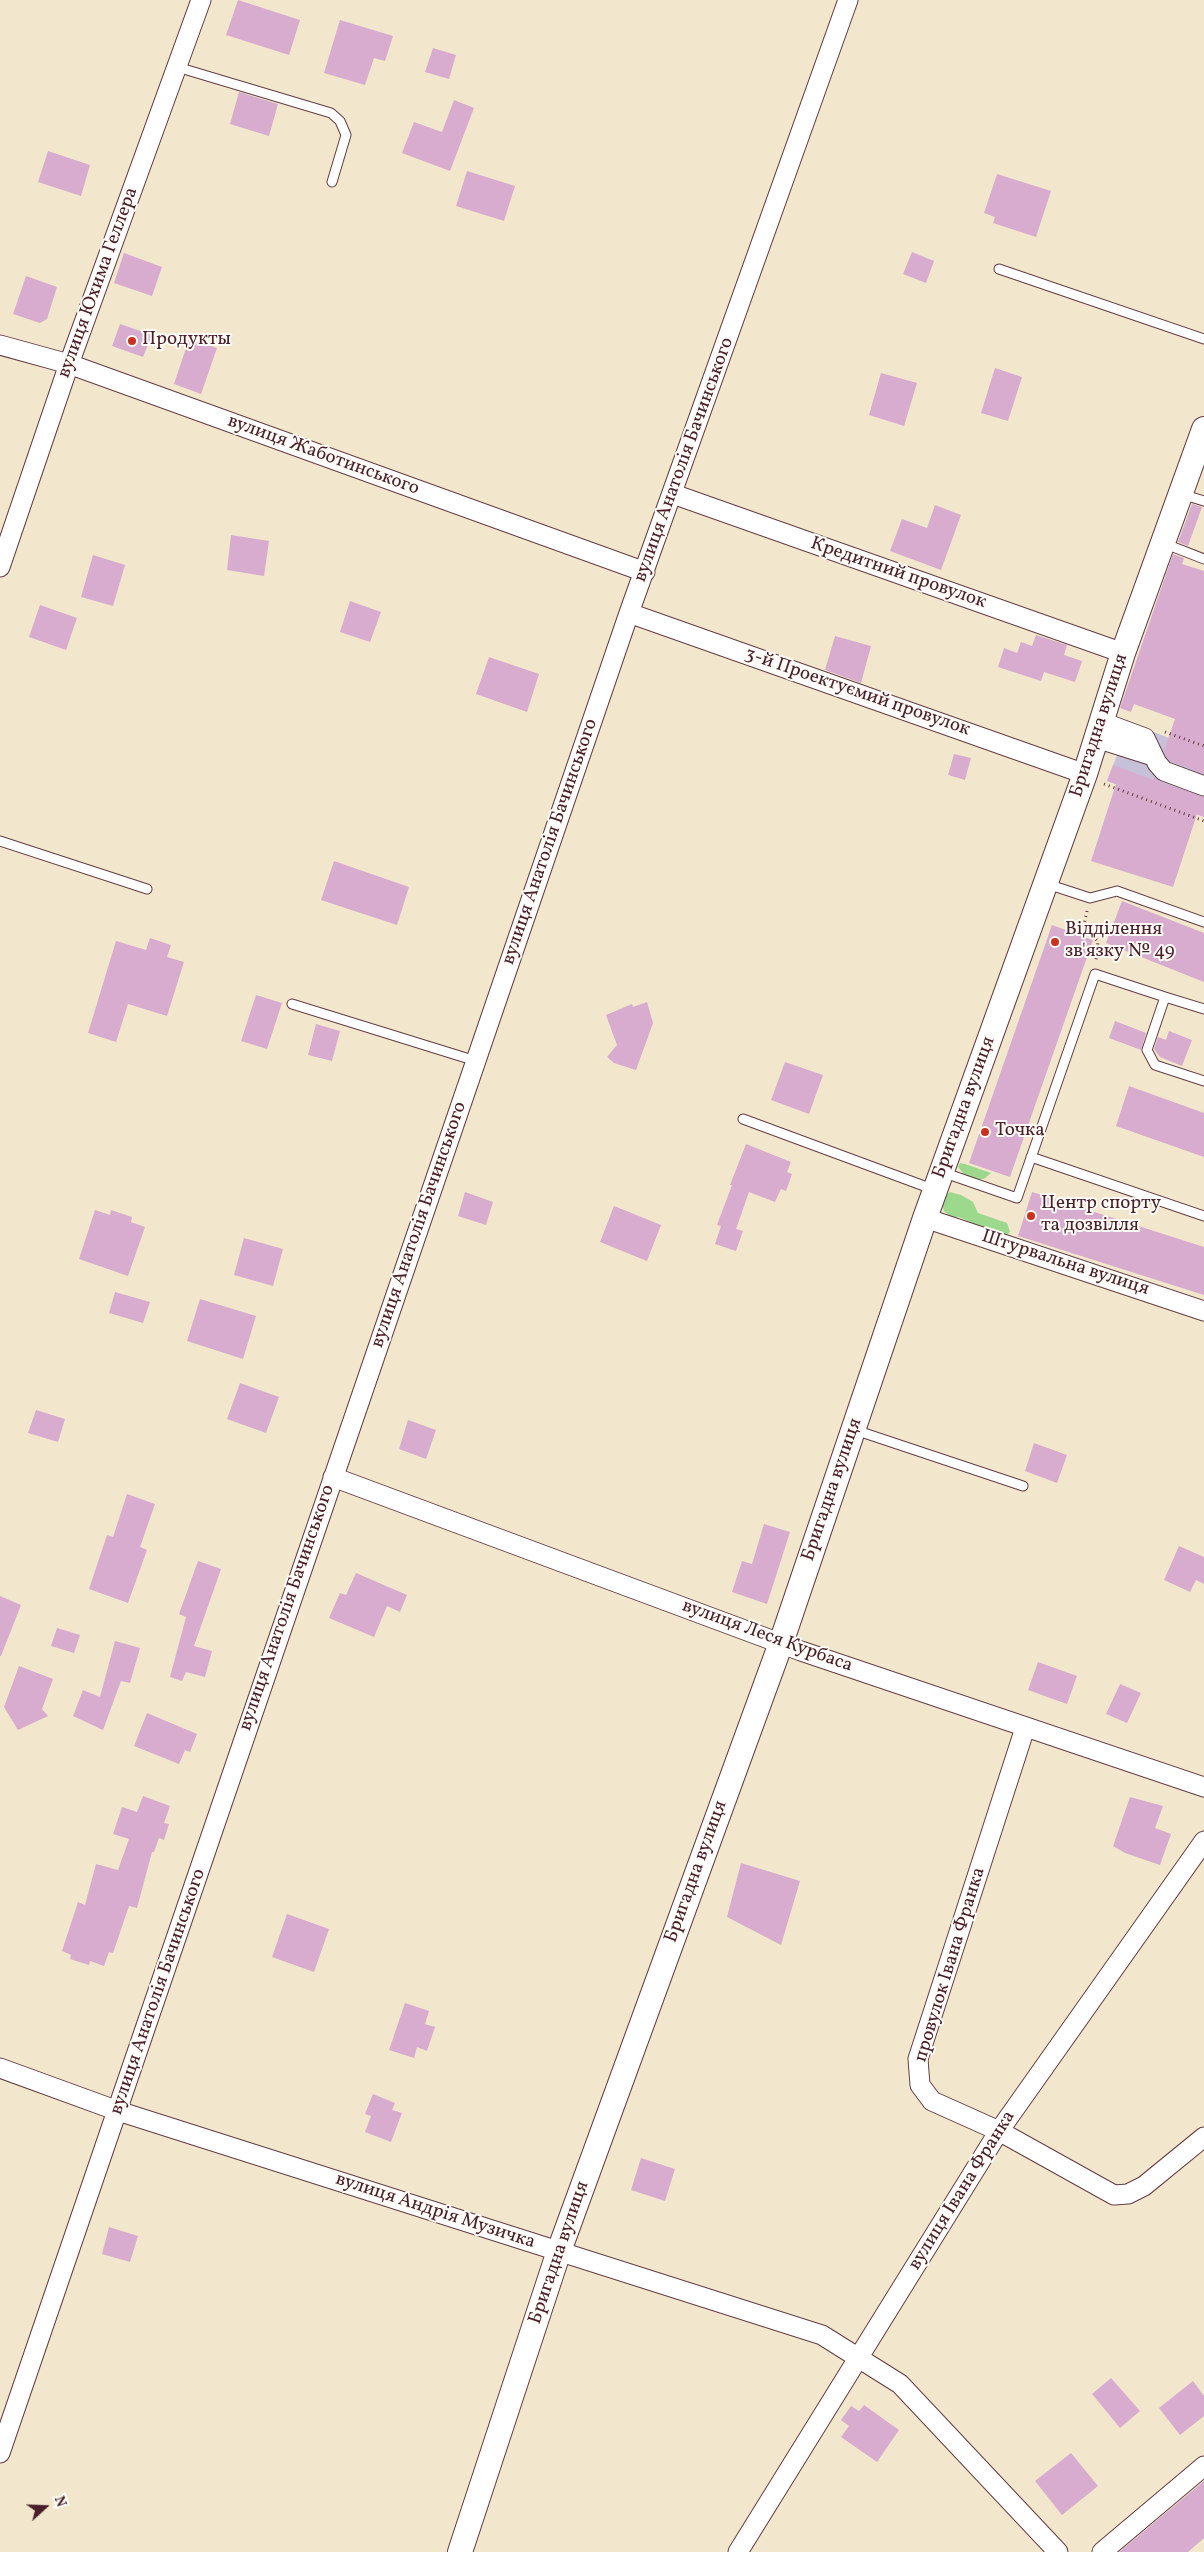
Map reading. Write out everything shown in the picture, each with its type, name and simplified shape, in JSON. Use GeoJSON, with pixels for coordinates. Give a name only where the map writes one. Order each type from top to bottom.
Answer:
{"type":"FeatureCollection","features":[{"type":"Feature","properties":{"kind":"street","name":"вулиця Юхима Геллера"},"geometry":{"type":"LineString","coordinates":[[0,567],[69,364],[201,0]]}},
{"type":"Feature","properties":{"kind":"street","name":"вулиця Анатолія Бачинського"},"geometry":{"type":"LineString","coordinates":[[2,2441],[118,2112],[333,1477],[630,613],[848,0]]}},
{"type":"Feature","properties":{"kind":"street","name":"вулиця Жаботинського"},"geometry":{"type":"LineString","coordinates":[[0,345],[69,364],[645,572]]}},
{"type":"Feature","properties":{"kind":"street","name":"Бригадна вулиця"},"geometry":{"type":"LineString","coordinates":[[460,2552],[559,2251],[781,1643],[926,1218],[1085,775],[1123,653],[1204,428]]}},
{"type":"Feature","properties":{"kind":"street","name":"Кредитний провулок"},"geometry":{"type":"LineString","coordinates":[[673,494],[1123,653]]}},
{"type":"Feature","properties":{"kind":"street","name":"3-й Проектуємий провулок"},"geometry":{"type":"LineString","coordinates":[[630,613],[1085,775]]}},
{"type":"Feature","properties":{"kind":"street"},"geometry":{"type":"LineString","coordinates":[[1099,730],[1144,738],[1153,756],[1164,771],[1204,786]]}},
{"type":"Feature","properties":{"kind":"street","name":"Штурвальна вулиця"},"geometry":{"type":"LineString","coordinates":[[926,1218],[1204,1311]]}},
{"type":"Feature","properties":{"kind":"street","name":"вулиця Леся Курбаса"},"geometry":{"type":"LineString","coordinates":[[333,1477],[781,1643],[1025,1728],[1204,1787]]}},
{"type":"Feature","properties":{"kind":"street","name":"провулок Івана Франка"},"geometry":{"type":"LineString","coordinates":[[1025,1728],[918,2060],[920,2085],[932,2101],[999,2131],[1114,2195],[1128,2194],[1144,2186],[1204,2136]]}},
{"type":"Feature","properties":{"kind":"street","name":"вулиця Івана Франка"},"geometry":{"type":"LineString","coordinates":[[738,2552],[999,2131],[1204,1841]]}},
{"type":"Feature","properties":{"kind":"street","name":"вулиця Андрія Музичка"},"geometry":{"type":"LineString","coordinates":[[0,2068],[118,2112],[822,2335],[900,2384],[1058,2552]]}},
{"type":"Feature","properties":{"kind":"street"},"geometry":{"type":"LineString","coordinates":[[1102,2552],[1204,2466]]}},
{"type":"Feature","properties":{"kind":"lane"},"geometry":{"type":"LineString","coordinates":[[177,67],[331,113],[340,121],[346,135],[332,182]]}},
{"type":"Feature","properties":{"kind":"lane"},"geometry":{"type":"LineString","coordinates":[[999,269],[1204,339]]}},
{"type":"Feature","properties":{"kind":"lane"},"geometry":{"type":"LineString","coordinates":[[1180,494],[1204,501]]}},
{"type":"Feature","properties":{"kind":"lane"},"geometry":{"type":"LineString","coordinates":[[1163,543],[1204,559]]}},
{"type":"Feature","properties":{"kind":"lane"},"geometry":{"type":"LineString","coordinates":[[0,841],[147,889]]}},
{"type":"Feature","properties":{"kind":"lane"},"geometry":{"type":"LineString","coordinates":[[1046,884],[1090,898],[1117,891],[1204,922]]}},
{"type":"Feature","properties":{"kind":"lane"},"geometry":{"type":"LineString","coordinates":[[743,1118],[939,1182],[1016,1198],[1095,974],[1204,1009]]}},
{"type":"Feature","properties":{"kind":"lane"},"geometry":{"type":"LineString","coordinates":[[1165,998],[1147,1050],[1155,1065],[1204,1081]]}},
{"type":"Feature","properties":{"kind":"lane"},"geometry":{"type":"LineString","coordinates":[[292,1004],[476,1061]]}},
{"type":"Feature","properties":{"kind":"lane"},"geometry":{"type":"LineString","coordinates":[[1031,1157],[1204,1216]]}},
{"type":"Feature","properties":{"kind":"lane"},"geometry":{"type":"LineString","coordinates":[[853,1430],[1023,1486]]}},
{"type":"Feature","properties":{"kind":"path"},"geometry":{"type":"LineString","coordinates":[[1085,775],[1204,821]]}},
{"type":"Feature","properties":{"kind":"path"},"geometry":{"type":"LineString","coordinates":[[1090,898],[1083,929],[1098,942],[1095,974]]}},
{"type":"Feature","properties":{"kind":"shaded area"},"geometry":{"type":"Polygon","coordinates":[[[1151,731],[1187,745],[1204,759],[1204,817],[1107,781],[1124,737],[1151,731]]]}},
{"type":"Feature","properties":{"kind":"green space"},"geometry":{"type":"Polygon","coordinates":[[[960,1163],[991,1173],[984,1179],[968,1179],[958,1167],[960,1163]]]}},
{"type":"Feature","properties":{"kind":"green space"},"geometry":{"type":"Polygon","coordinates":[[[950,1192],[961,1195],[973,1202],[978,1213],[1007,1223],[1010,1232],[1002,1240],[970,1230],[972,1223],[959,1217],[952,1219],[944,1211],[942,1204],[944,1197],[950,1192]]]}},
{"type":"Feature","properties":{"kind":"building"},"geometry":{"type":"Polygon","coordinates":[[[238,0],[300,20],[289,55],[226,35],[238,0]]]}},
{"type":"Feature","properties":{"kind":"building"},"geometry":{"type":"Polygon","coordinates":[[[340,20],[393,36],[385,61],[374,58],[365,85],[324,73],[340,20]]]}},
{"type":"Feature","properties":{"kind":"building"},"geometry":{"type":"Polygon","coordinates":[[[433,48],[456,55],[449,79],[425,72],[433,48]]]}},
{"type":"Feature","properties":{"kind":"building"},"geometry":{"type":"Polygon","coordinates":[[[239,92],[278,104],[269,136],[230,124],[239,92]]]}},
{"type":"Feature","properties":{"kind":"building"},"geometry":{"type":"Polygon","coordinates":[[[454,100],[474,108],[450,171],[402,153],[414,122],[442,132],[454,100]]]}},
{"type":"Feature","properties":{"kind":"building"},"geometry":{"type":"Polygon","coordinates":[[[48,151],[90,165],[81,196],[38,182],[48,151]]]}},
{"type":"Feature","properties":{"kind":"building"},"geometry":{"type":"Polygon","coordinates":[[[467,171],[515,186],[504,221],[456,206],[467,171]]]}},
{"type":"Feature","properties":{"kind":"building"},"geometry":{"type":"Polygon","coordinates":[[[997,174],[1051,191],[1036,237],[993,223],[995,217],[984,213],[997,174]]]}},
{"type":"Feature","properties":{"kind":"building"},"geometry":{"type":"Polygon","coordinates":[[[912,252],[934,261],[926,283],[903,274],[912,252]]]}},
{"type":"Feature","properties":{"kind":"building"},"geometry":{"type":"Polygon","coordinates":[[[124,253],[162,267],[152,296],[114,283],[124,253]]]}},
{"type":"Feature","properties":{"kind":"building"},"geometry":{"type":"Polygon","coordinates":[[[26,276],[57,287],[47,319],[40,323],[13,314],[26,276]]]}},
{"type":"Feature","properties":{"kind":"building","name":"Продукты"},"geometry":{"type":"Polygon","coordinates":[[[120,324],[152,335],[143,357],[112,346],[120,324]]]}},
{"type":"Feature","properties":{"kind":"building"},"geometry":{"type":"Polygon","coordinates":[[[189,339],[217,348],[201,394],[174,384],[189,339]]]}},
{"type":"Feature","properties":{"kind":"building"},"geometry":{"type":"Polygon","coordinates":[[[995,368],[1022,377],[1008,421],[981,413],[995,368]]]}},
{"type":"Feature","properties":{"kind":"building"},"geometry":{"type":"Polygon","coordinates":[[[881,373],[917,383],[904,426],[869,415],[881,373]]]}},
{"type":"Feature","properties":{"kind":"building"},"geometry":{"type":"Polygon","coordinates":[[[1192,504],[1202,507],[1188,546],[1178,542],[1192,504]]]}},
{"type":"Feature","properties":{"kind":"building"},"geometry":{"type":"Polygon","coordinates":[[[935,505],[961,515],[941,570],[890,551],[902,519],[927,528],[935,505]]]}},
{"type":"Feature","properties":{"kind":"building"},"geometry":{"type":"Polygon","coordinates":[[[231,535],[269,541],[264,576],[227,570],[231,535]]]}},
{"type":"Feature","properties":{"kind":"building"},"geometry":{"type":"Polygon","coordinates":[[[1173,554],[1184,558],[1182,564],[1204,571],[1204,774],[1171,761],[1166,757],[1164,751],[1175,719],[1134,704],[1131,712],[1120,708],[1173,554]]]}},
{"type":"Feature","properties":{"kind":"building"},"geometry":{"type":"Polygon","coordinates":[[[93,555],[125,565],[113,606],[81,597],[93,555]]]}},
{"type":"Feature","properties":{"kind":"building"},"geometry":{"type":"Polygon","coordinates":[[[350,601],[381,612],[370,642],[340,632],[350,601]]]}},
{"type":"Feature","properties":{"kind":"building"},"geometry":{"type":"Polygon","coordinates":[[[40,605],[77,618],[66,650],[29,637],[40,605]]]}},
{"type":"Feature","properties":{"kind":"building"},"geometry":{"type":"Polygon","coordinates":[[[1036,635],[1067,645],[1064,655],[1082,661],[1075,682],[1044,672],[1041,681],[998,667],[1004,648],[1017,653],[1021,642],[1032,646],[1036,635]]]}},
{"type":"Feature","properties":{"kind":"building"},"geometry":{"type":"Polygon","coordinates":[[[835,636],[871,646],[861,683],[825,670],[835,636]]]}},
{"type":"Feature","properties":{"kind":"building"},"geometry":{"type":"Polygon","coordinates":[[[489,657],[539,674],[527,712],[476,694],[489,657]]]}},
{"type":"Feature","properties":{"kind":"building"},"geometry":{"type":"Polygon","coordinates":[[[954,754],[971,758],[965,780],[948,775],[954,754]]]}},
{"type":"Feature","properties":{"kind":"building"},"geometry":{"type":"Polygon","coordinates":[[[1113,765],[1153,780],[1154,777],[1160,782],[1204,797],[1204,817],[1197,814],[1173,887],[1091,861],[1116,784],[1107,781],[1113,765]]]}},
{"type":"Feature","properties":{"kind":"building"},"geometry":{"type":"Polygon","coordinates":[[[334,861],[409,887],[397,925],[321,900],[334,861]]]}},
{"type":"Feature","properties":{"kind":"building"},"geometry":{"type":"Polygon","coordinates":[[[1122,901],[1204,933],[1204,982],[1106,943],[1122,901]]]}},
{"type":"Feature","properties":{"kind":"building"},"geometry":{"type":"Polygon","coordinates":[[[1052,925],[1093,940],[1010,1177],[969,1163],[1052,925]]]}},
{"type":"Feature","properties":{"kind":"building"},"geometry":{"type":"Polygon","coordinates":[[[150,938],[171,945],[167,957],[184,962],[167,1016],[128,1004],[116,1042],[88,1033],[116,941],[146,950],[150,938]]]}},
{"type":"Feature","properties":{"kind":"building"},"geometry":{"type":"Polygon","coordinates":[[[256,995],[282,1003],[267,1049],[241,1041],[256,995]]]}},
{"type":"Feature","properties":{"kind":"building"},"geometry":{"type":"Polygon","coordinates":[[[647,1002],[653,1023],[636,1070],[614,1063],[607,1057],[617,1045],[606,1015],[632,1004],[633,1007],[647,1002]]]}},
{"type":"Feature","properties":{"kind":"building"},"geometry":{"type":"Polygon","coordinates":[[[1115,1021],[1146,1033],[1141,1050],[1109,1038],[1115,1021]]]}},
{"type":"Feature","properties":{"kind":"building"},"geometry":{"type":"Polygon","coordinates":[[[316,1024],[340,1031],[332,1061],[308,1055],[316,1024]]]}},
{"type":"Feature","properties":{"kind":"building"},"geometry":{"type":"Polygon","coordinates":[[[1169,1031],[1192,1040],[1182,1066],[1160,1057],[1154,1049],[1158,1037],[1166,1040],[1169,1031]]]}},
{"type":"Feature","properties":{"kind":"building"},"geometry":{"type":"Polygon","coordinates":[[[785,1062],[823,1075],[809,1114],[771,1100],[785,1062]]]}},
{"type":"Feature","properties":{"kind":"building"},"geometry":{"type":"Polygon","coordinates":[[[1129,1086],[1204,1113],[1204,1157],[1116,1126],[1129,1086]]]}},
{"type":"Feature","properties":{"kind":"building"},"geometry":{"type":"Polygon","coordinates":[[[746,1144],[791,1162],[787,1172],[792,1174],[786,1191],[781,1189],[775,1202],[749,1192],[736,1229],[743,1231],[736,1251],[715,1244],[721,1226],[717,1225],[746,1144]]]}},
{"type":"Feature","properties":{"kind":"building"},"geometry":{"type":"Polygon","coordinates":[[[465,1192],[493,1202],[486,1225],[458,1216],[465,1192]]]}},
{"type":"Feature","properties":{"kind":"building"},"geometry":{"type":"Polygon","coordinates":[[[1032,1192],[1204,1247],[1204,1295],[1018,1236],[1032,1192]]]}},
{"type":"Feature","properties":{"kind":"building"},"geometry":{"type":"Polygon","coordinates":[[[614,1206],[661,1225],[647,1261],[600,1242],[614,1206]]]}},
{"type":"Feature","properties":{"kind":"building"},"geometry":{"type":"Polygon","coordinates":[[[95,1210],[110,1215],[111,1210],[132,1217],[131,1222],[145,1227],[128,1276],[79,1259],[95,1210]]]}},
{"type":"Feature","properties":{"kind":"building"},"geometry":{"type":"Polygon","coordinates":[[[244,1238],[283,1249],[273,1286],[234,1275],[244,1238]]]}},
{"type":"Feature","properties":{"kind":"building"},"geometry":{"type":"Polygon","coordinates":[[[115,1292],[150,1302],[143,1323],[109,1313],[115,1292]]]}},
{"type":"Feature","properties":{"kind":"building"},"geometry":{"type":"Polygon","coordinates":[[[200,1299],[256,1316],[243,1359],[187,1341],[200,1299]]]}},
{"type":"Feature","properties":{"kind":"building"},"geometry":{"type":"Polygon","coordinates":[[[240,1383],[279,1397],[266,1433],[227,1419],[240,1383]]]}},
{"type":"Feature","properties":{"kind":"building"},"geometry":{"type":"Polygon","coordinates":[[[36,1410],[65,1419],[58,1442],[28,1433],[36,1410]]]}},
{"type":"Feature","properties":{"kind":"building"},"geometry":{"type":"Polygon","coordinates":[[[408,1420],[436,1430],[426,1459],[399,1449],[408,1420]]]}},
{"type":"Feature","properties":{"kind":"building"},"geometry":{"type":"Polygon","coordinates":[[[1034,1443],[1067,1455],[1057,1483],[1025,1471],[1034,1443]]]}},
{"type":"Feature","properties":{"kind":"building"},"geometry":{"type":"Polygon","coordinates":[[[127,1494],[155,1504],[140,1547],[147,1550],[128,1603],[89,1589],[107,1535],[113,1537],[127,1494]]]}},
{"type":"Feature","properties":{"kind":"building"},"geometry":{"type":"Polygon","coordinates":[[[764,1524],[790,1532],[767,1604],[732,1592],[742,1561],[752,1564],[764,1524]]]}},
{"type":"Feature","properties":{"kind":"building"},"geometry":{"type":"Polygon","coordinates":[[[1179,1546],[1204,1557],[1204,1584],[1196,1580],[1190,1592],[1164,1580],[1179,1546]]]}},
{"type":"Feature","properties":{"kind":"building"},"geometry":{"type":"Polygon","coordinates":[[[198,1561],[221,1569],[194,1646],[212,1651],[205,1677],[186,1672],[182,1681],[170,1677],[186,1617],[179,1614],[198,1561]]]}},
{"type":"Feature","properties":{"kind":"building"},"geometry":{"type":"Polygon","coordinates":[[[356,1573],[407,1595],[400,1612],[387,1606],[374,1637],[329,1618],[340,1593],[346,1595],[356,1573]]]}},
{"type":"Feature","properties":{"kind":"building"},"geometry":{"type":"Polygon","coordinates":[[[0,1596],[21,1605],[1,1656],[0,1656],[0,1596]]]}},
{"type":"Feature","properties":{"kind":"building"},"geometry":{"type":"Polygon","coordinates":[[[57,1628],[80,1635],[74,1653],[51,1646],[57,1628]]]}},
{"type":"Feature","properties":{"kind":"building"},"geometry":{"type":"Polygon","coordinates":[[[115,1641],[140,1648],[130,1683],[121,1681],[103,1730],[73,1716],[83,1690],[100,1697],[115,1641]]]}},
{"type":"Feature","properties":{"kind":"building"},"geometry":{"type":"Polygon","coordinates":[[[1038,1662],[1077,1676],[1067,1704],[1028,1690],[1038,1662]]]}},
{"type":"Feature","properties":{"kind":"building"},"geometry":{"type":"Polygon","coordinates":[[[19,1666],[53,1679],[42,1709],[48,1716],[18,1730],[4,1707],[19,1666]]]}},
{"type":"Feature","properties":{"kind":"building"},"geometry":{"type":"Polygon","coordinates":[[[1120,1684],[1141,1693],[1127,1723],[1106,1714],[1120,1684]]]}},
{"type":"Feature","properties":{"kind":"building"},"geometry":{"type":"Polygon","coordinates":[[[147,1713],[197,1734],[190,1752],[185,1750],[179,1764],[134,1746],[147,1713]]]}},
{"type":"Feature","properties":{"kind":"building"},"geometry":{"type":"Polygon","coordinates":[[[143,1796],[170,1806],[164,1823],[169,1824],[164,1840],[159,1838],[154,1852],[152,1852],[137,1908],[129,1906],[113,1953],[109,1952],[104,1966],[90,1961],[89,1965],[70,1959],[71,1955],[62,1951],[78,1902],[85,1905],[96,1864],[118,1870],[129,1839],[113,1834],[122,1807],[137,1812],[143,1796]]]}},
{"type":"Feature","properties":{"kind":"building"},"geometry":{"type":"Polygon","coordinates":[[[1130,1797],[1163,1806],[1155,1828],[1171,1834],[1160,1865],[1125,1853],[1113,1846],[1130,1797]]]}},
{"type":"Feature","properties":{"kind":"building"},"geometry":{"type":"Polygon","coordinates":[[[741,1863],[800,1881],[781,1945],[727,1917],[741,1863]]]}},
{"type":"Feature","properties":{"kind":"building"},"geometry":{"type":"Polygon","coordinates":[[[287,1914],[329,1929],[314,1972],[272,1957],[287,1914]]]}},
{"type":"Feature","properties":{"kind":"building"},"geometry":{"type":"Polygon","coordinates":[[[405,2003],[429,2011],[425,2024],[435,2027],[427,2051],[417,2047],[414,2058],[389,2050],[405,2003]]]}},
{"type":"Feature","properties":{"kind":"building"},"geometry":{"type":"Polygon","coordinates":[[[373,2094],[395,2103],[392,2110],[402,2113],[391,2142],[365,2132],[371,2116],[365,2114],[373,2094]]]}},
{"type":"Feature","properties":{"kind":"building"},"geometry":{"type":"Polygon","coordinates":[[[641,2158],[675,2169],[665,2201],[631,2190],[641,2158]]]}},
{"type":"Feature","properties":{"kind":"building"},"geometry":{"type":"Polygon","coordinates":[[[109,2227],[138,2236],[130,2262],[102,2254],[109,2227]]]}},
{"type":"Feature","properties":{"kind":"building"},"geometry":{"type":"Polygon","coordinates":[[[1111,2378],[1140,2411],[1120,2428],[1092,2394],[1111,2378]]]}},
{"type":"Feature","properties":{"kind":"building"},"geometry":{"type":"Polygon","coordinates":[[[1193,2381],[1204,2396],[1204,2416],[1180,2435],[1159,2408],[1193,2381]]]}},
{"type":"Feature","properties":{"kind":"building"},"geometry":{"type":"Polygon","coordinates":[[[864,2405],[899,2430],[877,2462],[841,2437],[849,2426],[841,2420],[851,2406],[859,2411],[864,2405]]]}},
{"type":"Feature","properties":{"kind":"building"},"geometry":{"type":"Polygon","coordinates":[[[1071,2453],[1098,2486],[1062,2515],[1035,2481],[1071,2453]]]}},
{"type":"Feature","properties":{"kind":"building"},"geometry":{"type":"Polygon","coordinates":[[[1204,2481],[1204,2538],[1188,2552],[1119,2552],[1204,2481]]]}},
{"type":"Feature","properties":{"kind":"place","name":"Продукты"},"geometry":{"type":"Point","coordinates":[132,341]}},
{"type":"Feature","properties":{"kind":"place","name":"Відділення зв'язку № 49"},"geometry":{"type":"Point","coordinates":[1055,942]}},
{"type":"Feature","properties":{"kind":"place","name":"Точка"},"geometry":{"type":"Point","coordinates":[985,1132]}},
{"type":"Feature","properties":{"kind":"place","name":"Центр спорту та дозвілля"},"geometry":{"type":"Point","coordinates":[1031,1216]}}]}
